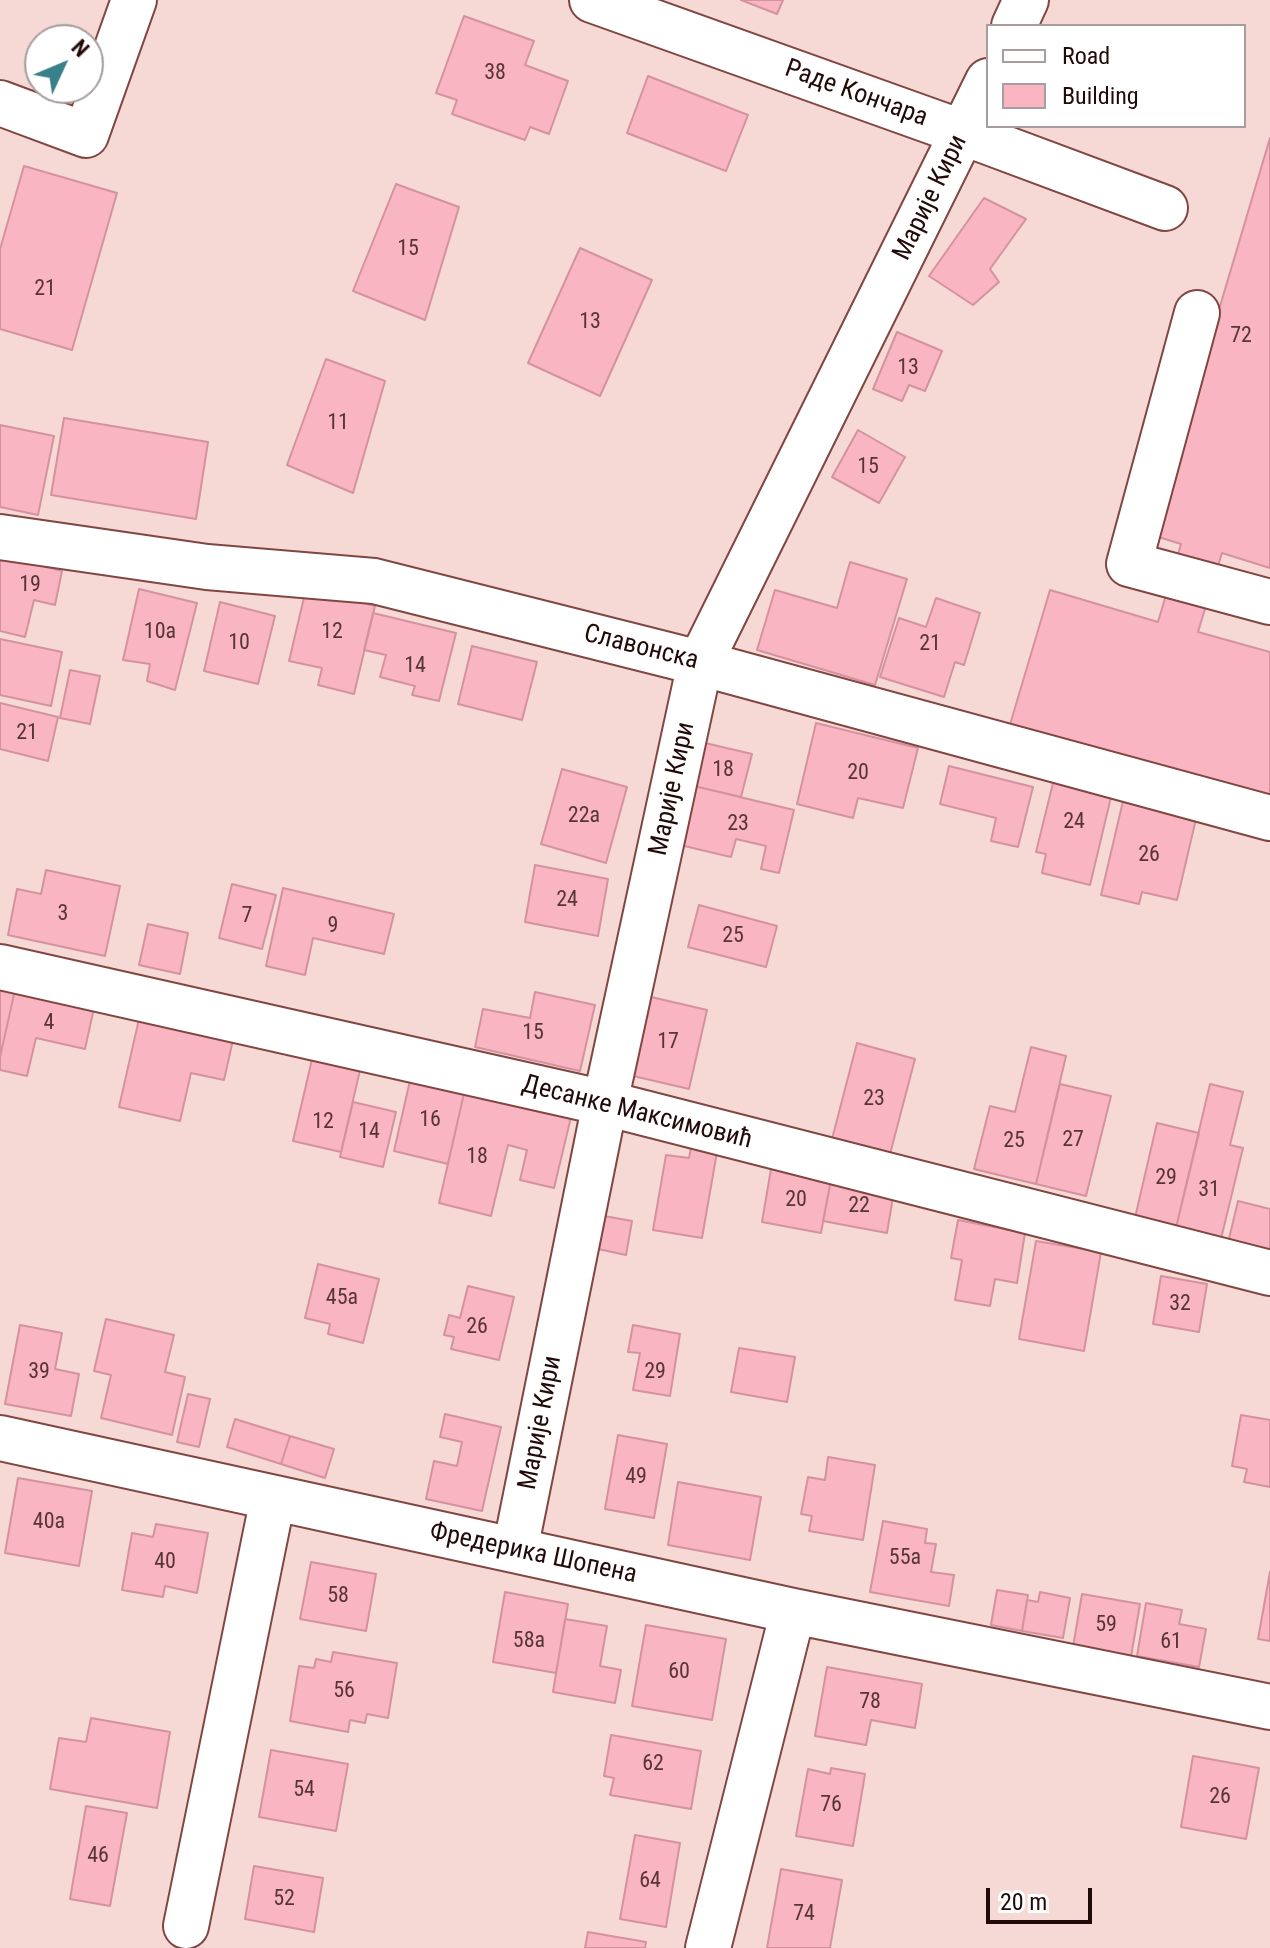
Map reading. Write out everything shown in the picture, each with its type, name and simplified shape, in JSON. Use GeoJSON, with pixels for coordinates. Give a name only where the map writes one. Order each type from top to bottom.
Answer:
{"type":"FeatureCollection","features":[{"type":"Feature","properties":{"kind":"street"},"geometry":{"type":"LineString","coordinates":[[0,103],[86,135],[134,0]]}},
{"type":"Feature","properties":{"kind":"street","name":"Раде Кончара"},"geometry":{"type":"LineString","coordinates":[[592,0],[1165,208]]}},
{"type":"Feature","properties":{"kind":"street"},"geometry":{"type":"LineString","coordinates":[[1015,24],[1026,0]]}},
{"type":"Feature","properties":{"kind":"street","name":"Марије Кири"},"geometry":{"type":"LineString","coordinates":[[515,1550],[605,1103],[700,663],[986,85]]}},
{"type":"Feature","properties":{"kind":"street"},"geometry":{"type":"LineString","coordinates":[[1197,313],[1129,564],[1270,602]]}},
{"type":"Feature","properties":{"kind":"street","name":"Славонска"},"geometry":{"type":"LineString","coordinates":[[0,537],[207,567],[374,581],[700,663],[1270,818]]}},
{"type":"Feature","properties":{"kind":"street","name":"Десанке Максимовић"},"geometry":{"type":"LineString","coordinates":[[0,967],[605,1103],[1270,1273]]}},
{"type":"Feature","properties":{"kind":"street","name":"Фредерика Шопена"},"geometry":{"type":"LineString","coordinates":[[0,1438],[793,1611],[1270,1707]]}},
{"type":"Feature","properties":{"kind":"street"},"geometry":{"type":"LineString","coordinates":[[186,1926],[273,1498]]}},
{"type":"Feature","properties":{"kind":"street"},"geometry":{"type":"LineString","coordinates":[[708,1948],[793,1611]]}},
{"type":"Feature","properties":{"kind":"building"},"geometry":{"type":"Polygon","coordinates":[[[741,0],[783,0],[777,14],[741,0]]]}},
{"type":"Feature","properties":{"kind":"building"},"geometry":{"type":"Polygon","coordinates":[[[464,16],[534,41],[525,65],[568,81],[549,134],[530,127],[525,140],[452,114],[457,100],[436,93],[464,16]]]}},
{"type":"Feature","properties":{"kind":"building"},"geometry":{"type":"Polygon","coordinates":[[[648,76],[748,115],[726,171],[627,133],[648,76]]]}},
{"type":"Feature","properties":{"kind":"building"},"geometry":{"type":"Polygon","coordinates":[[[1270,138],[1270,568],[1222,553],[1198,632],[1270,652],[1270,817],[1006,738],[1050,590],[1158,622],[1181,544],[1152,535],[1270,138]]]}},
{"type":"Feature","properties":{"kind":"building"},"geometry":{"type":"Polygon","coordinates":[[[24,166],[117,193],[72,350],[0,329],[0,249],[24,166]]]}},
{"type":"Feature","properties":{"kind":"building"},"geometry":{"type":"Polygon","coordinates":[[[396,184],[459,207],[425,320],[353,291],[396,184]]]}},
{"type":"Feature","properties":{"kind":"building"},"geometry":{"type":"Polygon","coordinates":[[[984,198],[1026,219],[990,269],[999,282],[973,305],[929,276],[984,198]]]}},
{"type":"Feature","properties":{"kind":"building"},"geometry":{"type":"Polygon","coordinates":[[[580,248],[652,280],[600,396],[528,363],[580,248]]]}},
{"type":"Feature","properties":{"kind":"building"},"geometry":{"type":"Polygon","coordinates":[[[897,332],[942,351],[925,391],[909,385],[902,401],[873,389],[897,332]]]}},
{"type":"Feature","properties":{"kind":"building"},"geometry":{"type":"Polygon","coordinates":[[[326,359],[385,381],[353,493],[287,465],[326,359]]]}},
{"type":"Feature","properties":{"kind":"building"},"geometry":{"type":"Polygon","coordinates":[[[64,418],[208,442],[196,519],[51,495],[64,418]]]}},
{"type":"Feature","properties":{"kind":"building"},"geometry":{"type":"Polygon","coordinates":[[[0,425],[54,436],[38,515],[0,507],[0,425]]]}},
{"type":"Feature","properties":{"kind":"building"},"geometry":{"type":"Polygon","coordinates":[[[858,430],[905,457],[879,503],[832,477],[858,430]]]}},
{"type":"Feature","properties":{"kind":"building"},"geometry":{"type":"Polygon","coordinates":[[[0,555],[62,571],[55,605],[34,600],[25,637],[0,631],[0,555]]]}},
{"type":"Feature","properties":{"kind":"building"},"geometry":{"type":"Polygon","coordinates":[[[850,562],[907,579],[875,685],[757,650],[775,590],[837,608],[850,562]]]}},
{"type":"Feature","properties":{"kind":"building"},"geometry":{"type":"Polygon","coordinates":[[[139,589],[197,603],[175,690],[147,681],[150,664],[123,660],[139,589]]]}},
{"type":"Feature","properties":{"kind":"building"},"geometry":{"type":"Polygon","coordinates":[[[306,589],[375,606],[354,694],[318,685],[322,668],[289,661],[306,589]]]}},
{"type":"Feature","properties":{"kind":"building"},"geometry":{"type":"Polygon","coordinates":[[[936,598],[980,613],[964,665],[955,662],[944,697],[880,677],[899,618],[926,627],[936,598]]]}},
{"type":"Feature","properties":{"kind":"building"},"geometry":{"type":"Polygon","coordinates":[[[220,602],[275,616],[258,684],[204,671],[220,602]]]}},
{"type":"Feature","properties":{"kind":"building"},"geometry":{"type":"Polygon","coordinates":[[[373,613],[456,633],[439,701],[412,695],[415,686],[380,677],[386,655],[364,650],[373,613]]]}},
{"type":"Feature","properties":{"kind":"building"},"geometry":{"type":"Polygon","coordinates":[[[0,639],[62,652],[51,706],[0,695],[0,639]]]}},
{"type":"Feature","properties":{"kind":"building"},"geometry":{"type":"Polygon","coordinates":[[[472,646],[537,662],[522,720],[458,704],[472,646]]]}},
{"type":"Feature","properties":{"kind":"building"},"geometry":{"type":"Polygon","coordinates":[[[70,670],[100,676],[90,724],[60,718],[70,670]]]}},
{"type":"Feature","properties":{"kind":"building"},"geometry":{"type":"Polygon","coordinates":[[[0,703],[58,717],[48,761],[0,749],[0,703]]]}},
{"type":"Feature","properties":{"kind":"building"},"geometry":{"type":"Polygon","coordinates":[[[816,723],[918,748],[903,808],[858,798],[853,818],[797,804],[816,723]]]}},
{"type":"Feature","properties":{"kind":"building"},"geometry":{"type":"Polygon","coordinates":[[[705,743],[752,754],[741,797],[694,786],[705,743]]]}},
{"type":"Feature","properties":{"kind":"building"},"geometry":{"type":"Polygon","coordinates":[[[949,766],[1033,787],[1018,847],[991,841],[996,818],[940,804],[949,766]]]}},
{"type":"Feature","properties":{"kind":"building"},"geometry":{"type":"Polygon","coordinates":[[[562,769],[627,787],[606,863],[541,844],[562,769]]]}},
{"type":"Feature","properties":{"kind":"building"},"geometry":{"type":"Polygon","coordinates":[[[1054,779],[1112,793],[1090,885],[1042,873],[1046,854],[1036,852],[1054,779]]]}},
{"type":"Feature","properties":{"kind":"building"},"geometry":{"type":"Polygon","coordinates":[[[694,786],[794,810],[779,873],[761,869],[766,846],[736,839],[731,857],[680,845],[694,786]]]}},
{"type":"Feature","properties":{"kind":"building"},"geometry":{"type":"Polygon","coordinates":[[[1123,801],[1196,819],[1177,900],[1142,892],[1139,904],[1101,895],[1123,801]]]}},
{"type":"Feature","properties":{"kind":"building"},"geometry":{"type":"Polygon","coordinates":[[[535,865],[608,879],[598,936],[525,922],[535,865]]]}},
{"type":"Feature","properties":{"kind":"building"},"geometry":{"type":"Polygon","coordinates":[[[46,870],[120,886],[105,956],[8,935],[17,889],[41,894],[46,870]]]}},
{"type":"Feature","properties":{"kind":"building"},"geometry":{"type":"Polygon","coordinates":[[[232,884],[276,895],[262,949],[219,938],[232,884]]]}},
{"type":"Feature","properties":{"kind":"building"},"geometry":{"type":"Polygon","coordinates":[[[283,888],[394,914],[384,954],[313,938],[305,975],[266,966],[283,888]]]}},
{"type":"Feature","properties":{"kind":"building"},"geometry":{"type":"Polygon","coordinates":[[[699,905],[777,926],[766,967],[688,947],[699,905]]]}},
{"type":"Feature","properties":{"kind":"building"},"geometry":{"type":"Polygon","coordinates":[[[148,924],[188,933],[180,974],[139,965],[148,924]]]}},
{"type":"Feature","properties":{"kind":"building"},"geometry":{"type":"Polygon","coordinates":[[[0,986],[15,990],[0,1057],[0,986]]]}},
{"type":"Feature","properties":{"kind":"building"},"geometry":{"type":"Polygon","coordinates":[[[15,990],[94,1008],[85,1049],[36,1038],[27,1076],[0,1070],[15,990]]]}},
{"type":"Feature","properties":{"kind":"building"},"geometry":{"type":"Polygon","coordinates":[[[535,992],[595,1005],[580,1071],[475,1047],[483,1009],[530,1018],[535,992]]]}},
{"type":"Feature","properties":{"kind":"building"},"geometry":{"type":"Polygon","coordinates":[[[647,996],[707,1010],[689,1089],[629,1075],[647,996]]]}},
{"type":"Feature","properties":{"kind":"building"},"geometry":{"type":"Polygon","coordinates":[[[139,1019],[233,1040],[224,1080],[191,1073],[180,1121],[119,1107],[139,1019]]]}},
{"type":"Feature","properties":{"kind":"building"},"geometry":{"type":"Polygon","coordinates":[[[857,1043],[915,1059],[890,1154],[832,1139],[857,1043]]]}},
{"type":"Feature","properties":{"kind":"building"},"geometry":{"type":"Polygon","coordinates":[[[1031,1047],[1066,1056],[1036,1184],[974,1169],[990,1106],[1015,1112],[1031,1047]]]}},
{"type":"Feature","properties":{"kind":"building"},"geometry":{"type":"Polygon","coordinates":[[[313,1055],[361,1066],[341,1152],[293,1141],[313,1055]]]}},
{"type":"Feature","properties":{"kind":"building"},"geometry":{"type":"Polygon","coordinates":[[[411,1076],[465,1089],[448,1164],[394,1151],[411,1076]]]}},
{"type":"Feature","properties":{"kind":"building"},"geometry":{"type":"Polygon","coordinates":[[[1060,1084],[1111,1096],[1086,1196],[1036,1184],[1060,1084]]]}},
{"type":"Feature","properties":{"kind":"building"},"geometry":{"type":"Polygon","coordinates":[[[1210,1084],[1243,1092],[1230,1145],[1243,1148],[1220,1243],[1175,1232],[1210,1084]]]}},
{"type":"Feature","properties":{"kind":"building"},"geometry":{"type":"Polygon","coordinates":[[[465,1089],[572,1113],[554,1188],[520,1180],[527,1150],[508,1145],[491,1216],[439,1203],[465,1089]]]}},
{"type":"Feature","properties":{"kind":"building"},"geometry":{"type":"Polygon","coordinates":[[[353,1102],[396,1112],[383,1167],[340,1157],[353,1102]]]}},
{"type":"Feature","properties":{"kind":"building"},"geometry":{"type":"Polygon","coordinates":[[[1157,1123],[1199,1133],[1175,1232],[1134,1222],[1157,1123]]]}},
{"type":"Feature","properties":{"kind":"building"},"geometry":{"type":"Polygon","coordinates":[[[692,1142],[718,1146],[702,1238],[653,1230],[666,1155],[689,1158],[692,1142]]]}},
{"type":"Feature","properties":{"kind":"building"},"geometry":{"type":"Polygon","coordinates":[[[771,1169],[831,1180],[821,1233],[762,1222],[771,1169]]]}},
{"type":"Feature","properties":{"kind":"building"},"geometry":{"type":"Polygon","coordinates":[[[831,1180],[894,1191],[887,1233],[823,1221],[831,1180]]]}},
{"type":"Feature","properties":{"kind":"building"},"geometry":{"type":"Polygon","coordinates":[[[1238,1201],[1270,1209],[1270,1257],[1227,1247],[1238,1201]]]}},
{"type":"Feature","properties":{"kind":"building"},"geometry":{"type":"Polygon","coordinates":[[[604,1216],[632,1221],[626,1255],[598,1249],[604,1216]]]}},
{"type":"Feature","properties":{"kind":"building"},"geometry":{"type":"Polygon","coordinates":[[[958,1220],[1025,1233],[1017,1283],[995,1279],[990,1306],[955,1300],[962,1260],[951,1258],[958,1220]]]}},
{"type":"Feature","properties":{"kind":"building"},"geometry":{"type":"Polygon","coordinates":[[[1036,1241],[1101,1252],[1084,1351],[1019,1339],[1036,1241]]]}},
{"type":"Feature","properties":{"kind":"building"},"geometry":{"type":"Polygon","coordinates":[[[318,1264],[379,1279],[363,1343],[328,1334],[330,1324],[305,1318],[318,1264]]]}},
{"type":"Feature","properties":{"kind":"building"},"geometry":{"type":"Polygon","coordinates":[[[1161,1276],[1207,1284],[1199,1332],[1153,1324],[1161,1276]]]}},
{"type":"Feature","properties":{"kind":"building"},"geometry":{"type":"Polygon","coordinates":[[[468,1286],[514,1297],[499,1360],[451,1349],[454,1337],[444,1335],[449,1315],[460,1318],[468,1286]]]}},
{"type":"Feature","properties":{"kind":"building"},"geometry":{"type":"Polygon","coordinates":[[[106,1319],[174,1335],[165,1372],[185,1377],[172,1435],[101,1418],[111,1375],[94,1371],[106,1319]]]}},
{"type":"Feature","properties":{"kind":"building"},"geometry":{"type":"Polygon","coordinates":[[[20,1325],[62,1333],[55,1369],[79,1374],[71,1416],[5,1404],[20,1325]]]}},
{"type":"Feature","properties":{"kind":"building"},"geometry":{"type":"Polygon","coordinates":[[[633,1325],[680,1334],[670,1396],[633,1390],[640,1353],[628,1352],[633,1325]]]}},
{"type":"Feature","properties":{"kind":"building"},"geometry":{"type":"Polygon","coordinates":[[[739,1348],[795,1357],[787,1402],[731,1392],[739,1348]]]}},
{"type":"Feature","properties":{"kind":"building"},"geometry":{"type":"Polygon","coordinates":[[[188,1394],[210,1399],[199,1447],[177,1442],[188,1394]]]}},
{"type":"Feature","properties":{"kind":"building"},"geometry":{"type":"Polygon","coordinates":[[[445,1414],[501,1427],[482,1511],[426,1499],[434,1461],[457,1466],[462,1442],[440,1437],[445,1414]]]}},
{"type":"Feature","properties":{"kind":"building"},"geometry":{"type":"Polygon","coordinates":[[[1241,1415],[1270,1420],[1270,1487],[1244,1482],[1247,1469],[1232,1466],[1241,1415]]]}},
{"type":"Feature","properties":{"kind":"building"},"geometry":{"type":"Polygon","coordinates":[[[235,1419],[290,1436],[281,1464],[227,1447],[235,1419]]]}},
{"type":"Feature","properties":{"kind":"building"},"geometry":{"type":"Polygon","coordinates":[[[618,1435],[667,1444],[654,1518],[605,1509],[618,1435]]]}},
{"type":"Feature","properties":{"kind":"building"},"geometry":{"type":"Polygon","coordinates":[[[290,1436],[334,1449],[325,1478],[281,1464],[290,1436]]]}},
{"type":"Feature","properties":{"kind":"building"},"geometry":{"type":"Polygon","coordinates":[[[828,1457],[875,1465],[863,1540],[809,1531],[812,1516],[801,1514],[808,1477],[825,1480],[828,1457]]]}},
{"type":"Feature","properties":{"kind":"building"},"geometry":{"type":"Polygon","coordinates":[[[18,1478],[92,1491],[79,1566],[5,1553],[18,1478]]]}},
{"type":"Feature","properties":{"kind":"building"},"geometry":{"type":"Polygon","coordinates":[[[678,1482],[761,1497],[750,1560],[668,1545],[678,1482]]]}},
{"type":"Feature","properties":{"kind":"building"},"geometry":{"type":"Polygon","coordinates":[[[883,1521],[927,1529],[925,1543],[936,1544],[931,1572],[954,1575],[949,1606],[870,1592],[883,1521]]]}},
{"type":"Feature","properties":{"kind":"building"},"geometry":{"type":"Polygon","coordinates":[[[156,1524],[208,1533],[197,1593],[165,1586],[163,1597],[122,1590],[132,1533],[153,1537],[156,1524]]]}},
{"type":"Feature","properties":{"kind":"building"},"geometry":{"type":"Polygon","coordinates":[[[311,1562],[376,1574],[366,1631],[300,1619],[311,1562]]]}},
{"type":"Feature","properties":{"kind":"building"},"geometry":{"type":"Polygon","coordinates":[[[1270,1572],[1270,1641],[1258,1639],[1270,1572]]]}},
{"type":"Feature","properties":{"kind":"building"},"geometry":{"type":"Polygon","coordinates":[[[997,1590],[1028,1595],[1022,1631],[991,1625],[997,1590]]]}},
{"type":"Feature","properties":{"kind":"building"},"geometry":{"type":"Polygon","coordinates":[[[505,1592],[568,1604],[556,1673],[493,1662],[505,1592]]]}},
{"type":"Feature","properties":{"kind":"building"},"geometry":{"type":"Polygon","coordinates":[[[1040,1592],[1070,1598],[1063,1638],[1022,1631],[1027,1600],[1038,1602],[1040,1592]]]}},
{"type":"Feature","properties":{"kind":"building"},"geometry":{"type":"Polygon","coordinates":[[[1082,1594],[1140,1604],[1131,1657],[1073,1647],[1082,1594]]]}},
{"type":"Feature","properties":{"kind":"building"},"geometry":{"type":"Polygon","coordinates":[[[1146,1603],[1182,1610],[1179,1624],[1206,1629],[1199,1667],[1137,1656],[1146,1603]]]}},
{"type":"Feature","properties":{"kind":"building"},"geometry":{"type":"Polygon","coordinates":[[[565,1619],[607,1626],[600,1666],[621,1670],[615,1703],[553,1692],[565,1619]]]}},
{"type":"Feature","properties":{"kind":"building"},"geometry":{"type":"Polygon","coordinates":[[[646,1625],[726,1639],[712,1720],[632,1706],[646,1625]]]}},
{"type":"Feature","properties":{"kind":"building"},"geometry":{"type":"Polygon","coordinates":[[[333,1652],[397,1663],[388,1718],[367,1714],[365,1723],[350,1720],[348,1732],[290,1721],[299,1666],[314,1668],[316,1659],[331,1662],[333,1652]]]}},
{"type":"Feature","properties":{"kind":"building"},"geometry":{"type":"Polygon","coordinates":[[[827,1667],[922,1684],[915,1728],[871,1720],[866,1745],[815,1736],[827,1667]]]}},
{"type":"Feature","properties":{"kind":"building"},"geometry":{"type":"Polygon","coordinates":[[[91,1718],[170,1732],[157,1808],[50,1789],[59,1738],[86,1742],[91,1718]]]}},
{"type":"Feature","properties":{"kind":"building"},"geometry":{"type":"Polygon","coordinates":[[[611,1735],[701,1751],[691,1809],[610,1795],[614,1778],[604,1776],[611,1735]]]}},
{"type":"Feature","properties":{"kind":"building"},"geometry":{"type":"Polygon","coordinates":[[[271,1750],[348,1764],[336,1831],[259,1817],[271,1750]]]}},
{"type":"Feature","properties":{"kind":"building"},"geometry":{"type":"Polygon","coordinates":[[[1193,1756],[1259,1768],[1246,1839],[1181,1827],[1193,1756]]]}},
{"type":"Feature","properties":{"kind":"building"},"geometry":{"type":"Polygon","coordinates":[[[831,1768],[865,1774],[853,1846],[796,1836],[808,1769],[830,1774],[831,1768]]]}},
{"type":"Feature","properties":{"kind":"building"},"geometry":{"type":"Polygon","coordinates":[[[86,1806],[127,1813],[110,1906],[70,1899],[86,1806]]]}},
{"type":"Feature","properties":{"kind":"building"},"geometry":{"type":"Polygon","coordinates":[[[635,1835],[680,1843],[666,1927],[620,1919],[635,1835]]]}},
{"type":"Feature","properties":{"kind":"building"},"geometry":{"type":"Polygon","coordinates":[[[254,1866],[323,1878],[314,1932],[245,1919],[254,1866]]]}},
{"type":"Feature","properties":{"kind":"building"},"geometry":{"type":"Polygon","coordinates":[[[781,1869],[842,1880],[830,1948],[767,1948],[781,1869]]]}},
{"type":"Feature","properties":{"kind":"building"},"geometry":{"type":"Polygon","coordinates":[[[588,1932],[646,1942],[645,1948],[585,1948],[588,1932]]]}}]}
